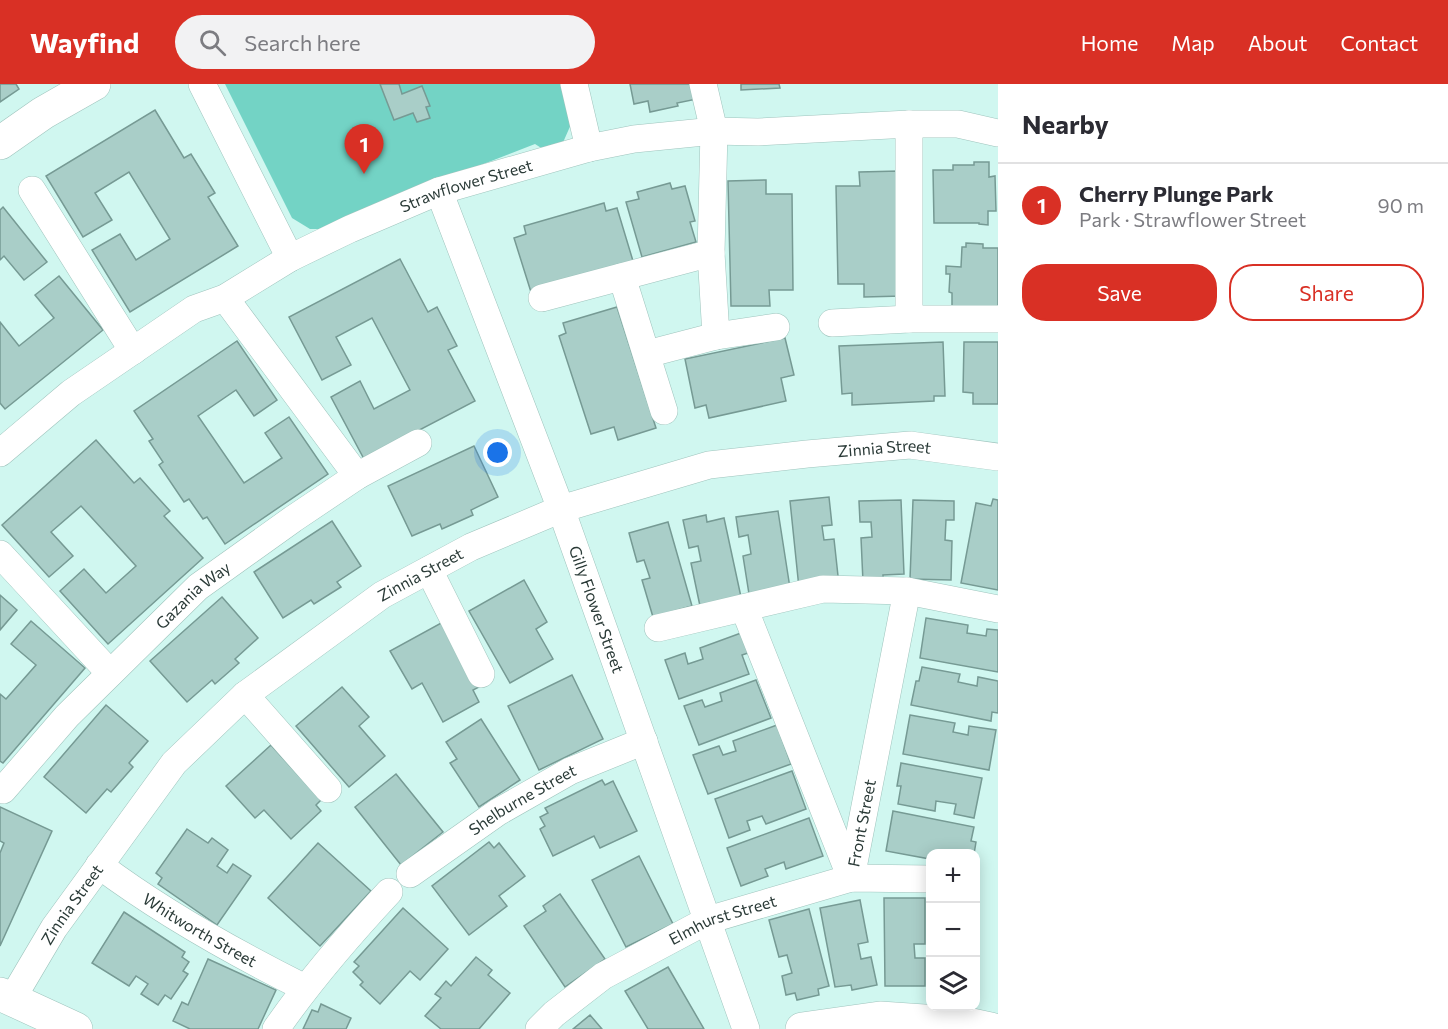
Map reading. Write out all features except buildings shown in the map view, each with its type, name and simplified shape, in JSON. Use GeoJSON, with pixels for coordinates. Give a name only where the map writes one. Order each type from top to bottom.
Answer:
{"type":"FeatureCollection","features":[{"type":"Feature","properties":{"kind":"street"},"geometry":{"type":"LineString","coordinates":[[0,143],[43,113],[94,84]]}},
{"type":"Feature","properties":{"kind":"street"},"geometry":{"type":"LineString","coordinates":[[202,84],[290,258]]}},
{"type":"Feature","properties":{"kind":"street"},"geometry":{"type":"LineString","coordinates":[[574,84],[589,148]]}},
{"type":"Feature","properties":{"kind":"street"},"geometry":{"type":"LineString","coordinates":[[703,84],[714,131],[711,253],[716,336]]}},
{"type":"Feature","properties":{"kind":"street"},"geometry":{"type":"LineString","coordinates":[[909,124],[909,319]]}},
{"type":"Feature","properties":{"kind":"street","name":"Strawflower Street"},"geometry":{"type":"LineString","coordinates":[[0,453],[71,393],[194,309],[225,298],[290,258],[350,229],[439,191],[589,148],[634,139],[714,131],[758,132],[909,124],[958,124],[998,133]]}},
{"type":"Feature","properties":{"kind":"street"},"geometry":{"type":"LineString","coordinates":[[32,190],[133,351]]}},
{"type":"Feature","properties":{"kind":"street","name":"Gilly Flower Street"},"geometry":{"type":"LineString","coordinates":[[439,191],[561,509],[746,1029]]}},
{"type":"Feature","properties":{"kind":"street"},"geometry":{"type":"LineString","coordinates":[[542,298],[711,253]]}},
{"type":"Feature","properties":{"kind":"street"},"geometry":{"type":"LineString","coordinates":[[621,277],[664,411]]}},
{"type":"Feature","properties":{"kind":"street"},"geometry":{"type":"LineString","coordinates":[[225,298],[357,476]]}},
{"type":"Feature","properties":{"kind":"street"},"geometry":{"type":"LineString","coordinates":[[832,323],[909,319],[998,319]]}},
{"type":"Feature","properties":{"kind":"street"},"geometry":{"type":"LineString","coordinates":[[647,354],[716,336],[776,327]]}},
{"type":"Feature","properties":{"kind":"street","name":"Gazania Way"},"geometry":{"type":"LineString","coordinates":[[2,789],[67,716],[198,587],[357,476],[418,443]]}},
{"type":"Feature","properties":{"kind":"street","name":"Zinnia Street"},"geometry":{"type":"LineString","coordinates":[[6,997],[174,763],[245,695],[382,595],[471,547],[561,509],[709,465],[910,446],[998,457]]}},
{"type":"Feature","properties":{"kind":"street"},"geometry":{"type":"LineString","coordinates":[[0,554],[110,674]]}},
{"type":"Feature","properties":{"kind":"street"},"geometry":{"type":"LineString","coordinates":[[429,570],[481,674]]}},
{"type":"Feature","properties":{"kind":"street"},"geometry":{"type":"LineString","coordinates":[[658,628],[823,589],[908,591],[998,609]]}},
{"type":"Feature","properties":{"kind":"street","name":"Front Street"},"geometry":{"type":"LineString","coordinates":[[851,878],[908,591]]}},
{"type":"Feature","properties":{"kind":"street","name":"Front Street"},"geometry":{"type":"LineString","coordinates":[[744,608],[851,878]]}},
{"type":"Feature","properties":{"kind":"street"},"geometry":{"type":"LineString","coordinates":[[245,695],[328,789]]}},
{"type":"Feature","properties":{"kind":"street","name":"Shelburne Street"},"geometry":{"type":"LineString","coordinates":[[410,874],[518,800],[570,771],[644,741]]}},
{"type":"Feature","properties":{"kind":"street","name":"Whitworth Street"},"geometry":{"type":"LineString","coordinates":[[99,865],[142,897],[304,988]]}},
{"type":"Feature","properties":{"kind":"street","name":"Elmhurst Street"},"geometry":{"type":"LineString","coordinates":[[540,1029],[554,1014],[603,976],[708,920],[851,878],[926,879]]}},
{"type":"Feature","properties":{"kind":"street"},"geometry":{"type":"LineString","coordinates":[[276,1029],[304,988],[388,892]]}},
{"type":"Feature","properties":{"kind":"street"},"geometry":{"type":"LineString","coordinates":[[6,997],[76,1029]]}},
{"type":"Feature","properties":{"kind":"street"},"geometry":{"type":"LineString","coordinates":[[802,1029],[880,1018],[968,1024],[992,1029]]}},
{"type":"Feature","properties":{"kind":"green space"},"geometry":{"type":"Polygon","coordinates":[[[225,84],[563,84],[572,122],[561,147],[546,151],[535,144],[398,197],[332,229],[310,229],[292,218],[225,84]]]}},
{"type":"Feature","properties":{"kind":"place","name":"Cherry Plunge Park"},"geometry":{"type":"Point","coordinates":[364,174]}}]}
